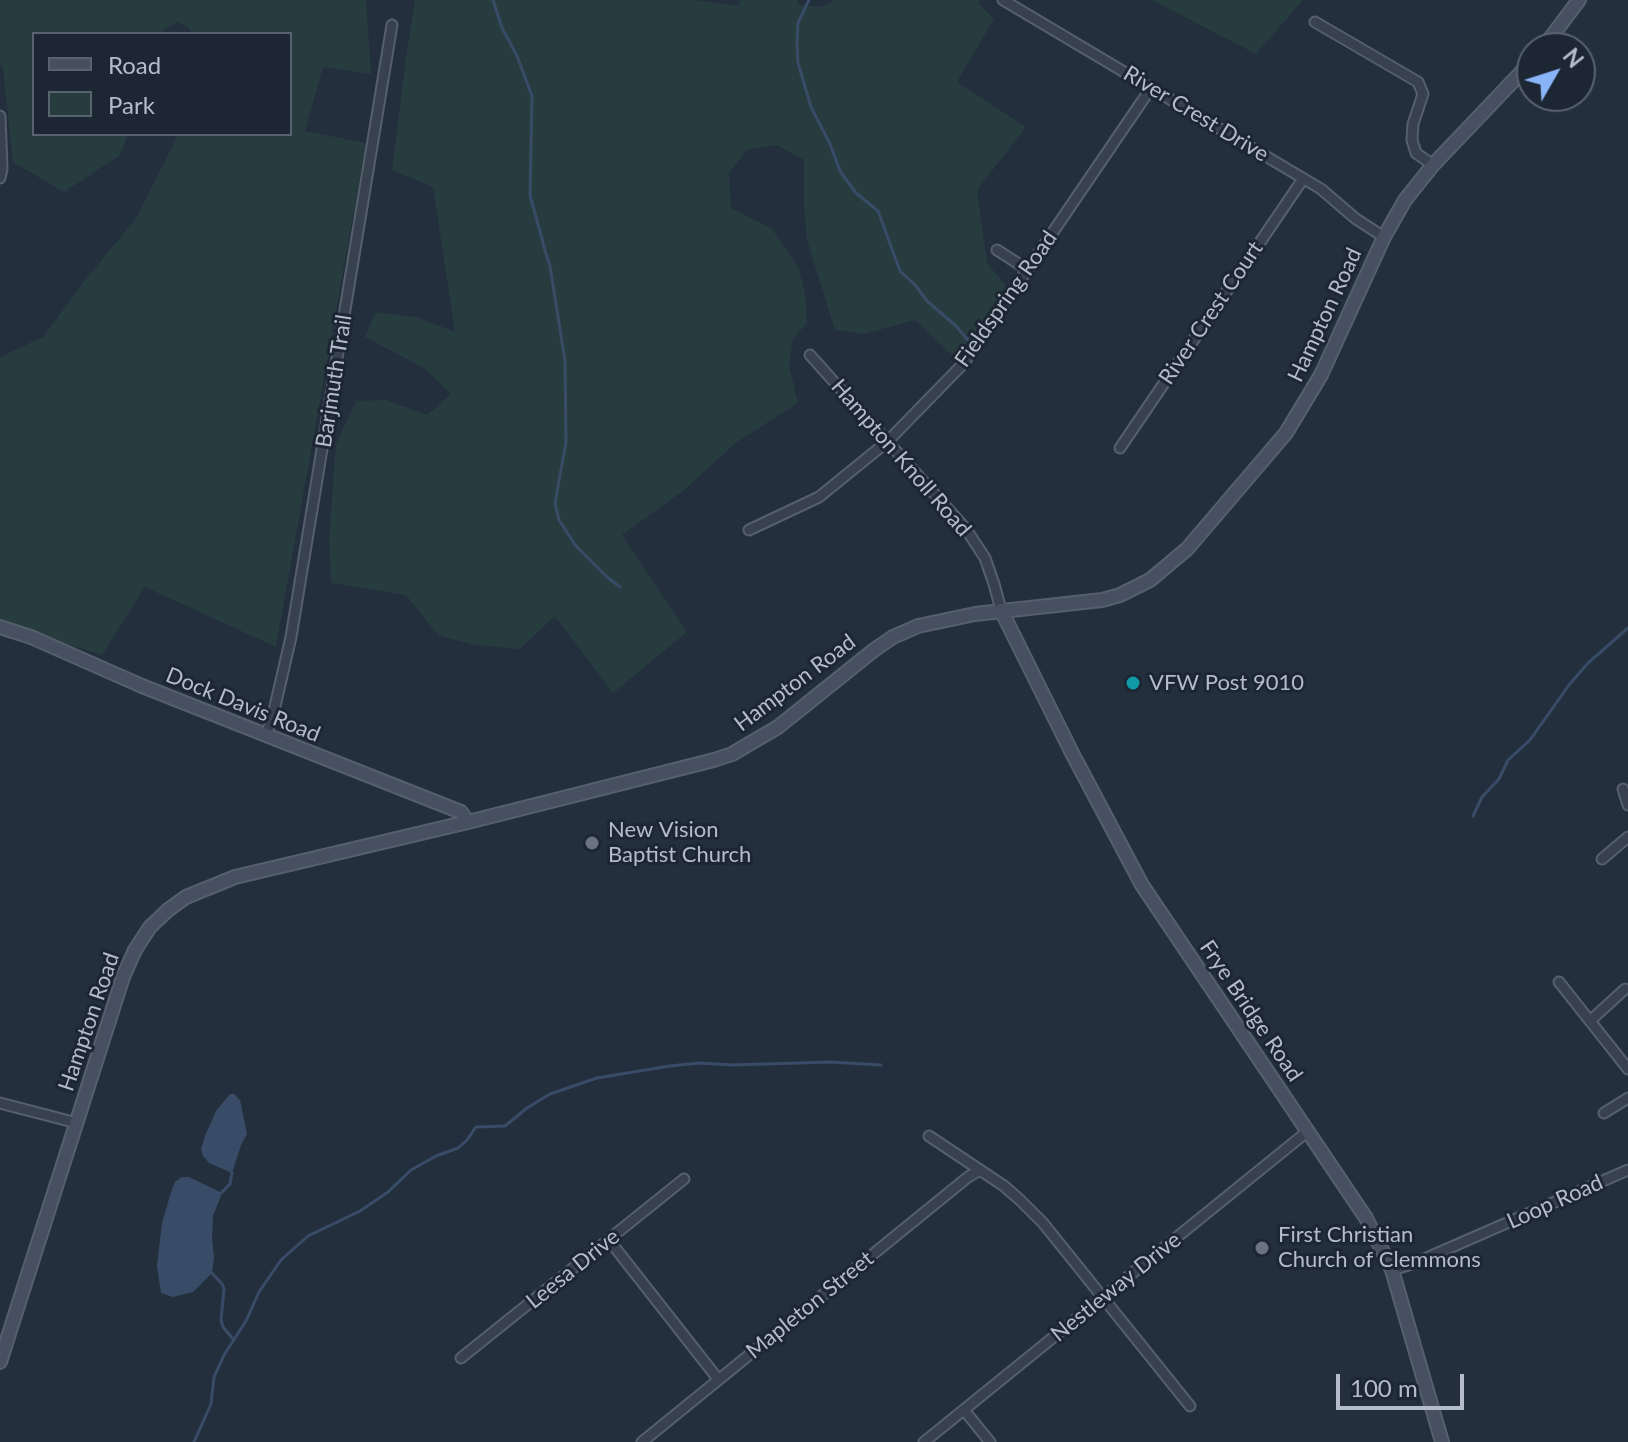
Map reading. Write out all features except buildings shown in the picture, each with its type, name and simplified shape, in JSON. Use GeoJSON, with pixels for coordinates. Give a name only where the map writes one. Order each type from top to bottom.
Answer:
{"type":"FeatureCollection","features":[{"type":"Feature","properties":{"kind":"main road"},"geometry":{"type":"LineString","coordinates":[[1555,32],[1579,0]]}},
{"type":"Feature","properties":{"kind":"main road","name":"Hampton Road"},"geometry":{"type":"LineString","coordinates":[[0,1362],[123,977],[145,934],[168,910],[186,897],[235,877],[673,772],[732,754],[778,727],[874,650],[918,626],[1001,610],[1111,597],[1150,580],[1176,560],[1258,467],[1298,416],[1321,375],[1384,237],[1405,200],[1433,165],[1516,78]]}},
{"type":"Feature","properties":{"kind":"main road","name":"Frye Bridge Road"},"geometry":{"type":"LineString","coordinates":[[1001,610],[1142,885],[1366,1218],[1392,1270],[1442,1442]]}},
{"type":"Feature","properties":{"kind":"main road","name":"Dock Davis Road"},"geometry":{"type":"LineString","coordinates":[[0,627],[37,639],[142,686],[461,812],[468,822]]}},
{"type":"Feature","properties":{"kind":"street","name":"River Crest Drive"},"geometry":{"type":"LineString","coordinates":[[1003,0],[1332,197],[1356,219],[1384,237]]}},
{"type":"Feature","properties":{"kind":"street"},"geometry":{"type":"LineString","coordinates":[[1315,22],[1418,82],[1423,94],[1413,124],[1412,140],[1416,153],[1433,165]]}},
{"type":"Feature","properties":{"kind":"street","name":"Barjmuth Trail"},"geometry":{"type":"LineString","coordinates":[[266,736],[291,637],[392,25]]}},
{"type":"Feature","properties":{"kind":"street","name":"Fieldspring Road"},"geometry":{"type":"LineString","coordinates":[[749,530],[819,497],[888,441],[963,364],[1151,88]]}},
{"type":"Feature","properties":{"kind":"street"},"geometry":{"type":"LineString","coordinates":[[0,116],[0,178]]}},
{"type":"Feature","properties":{"kind":"street","name":"River Crest Court"},"geometry":{"type":"LineString","coordinates":[[1120,448],[1303,179]]}},
{"type":"Feature","properties":{"kind":"street"},"geometry":{"type":"LineString","coordinates":[[997,250],[1028,270]]}},
{"type":"Feature","properties":{"kind":"street","name":"Hampton Knoll Road"},"geometry":{"type":"LineString","coordinates":[[810,355],[966,529],[985,558],[1001,610]]}},
{"type":"Feature","properties":{"kind":"street"},"geometry":{"type":"LineString","coordinates":[[1623,789],[1628,805]]}},
{"type":"Feature","properties":{"kind":"street"},"geometry":{"type":"LineString","coordinates":[[1602,859],[1628,837]]}},
{"type":"Feature","properties":{"kind":"street"},"geometry":{"type":"LineString","coordinates":[[1559,982],[1628,1069]]}},
{"type":"Feature","properties":{"kind":"street"},"geometry":{"type":"LineString","coordinates":[[1591,1020],[1625,989]]}},
{"type":"Feature","properties":{"kind":"street"},"geometry":{"type":"LineString","coordinates":[[1604,1113],[1628,1098]]}},
{"type":"Feature","properties":{"kind":"street"},"geometry":{"type":"LineString","coordinates":[[0,1103],[77,1123]]}},
{"type":"Feature","properties":{"kind":"street","name":"Nestleway Drive"},"geometry":{"type":"LineString","coordinates":[[924,1442],[1308,1131]]}},
{"type":"Feature","properties":{"kind":"street"},"geometry":{"type":"LineString","coordinates":[[929,1136],[1004,1186],[1035,1216],[1190,1406]]}},
{"type":"Feature","properties":{"kind":"street","name":"Mapleton Street"},"geometry":{"type":"LineString","coordinates":[[642,1442],[980,1170]]}},
{"type":"Feature","properties":{"kind":"street","name":"Loop Road"},"geometry":{"type":"LineString","coordinates":[[1392,1270],[1415,1263],[1628,1170]]}},
{"type":"Feature","properties":{"kind":"street","name":"Leesa Drive"},"geometry":{"type":"LineString","coordinates":[[461,1358],[684,1179]]}},
{"type":"Feature","properties":{"kind":"street"},"geometry":{"type":"LineString","coordinates":[[609,1240],[718,1379]]}},
{"type":"Feature","properties":{"kind":"street"},"geometry":{"type":"LineString","coordinates":[[964,1410],[990,1442]]}},
{"type":"Feature","properties":{"kind":"green space"},"geometry":{"type":"Polygon","coordinates":[[[0,0],[366,0],[371,74],[323,67],[305,131],[366,143],[276,647],[145,587],[102,655],[0,623],[0,357],[43,337],[136,218],[176,136],[292,136],[292,32],[191,32],[178,22],[162,32],[32,32],[32,136],[127,136],[120,155],[64,192],[13,162],[0,64],[0,0]]]}},
{"type":"Feature","properties":{"kind":"green space"},"geometry":{"type":"Polygon","coordinates":[[[415,0],[695,0],[738,6],[741,0],[798,0],[798,5],[821,7],[835,0],[980,0],[978,3],[994,19],[957,82],[1026,127],[977,190],[987,263],[1007,287],[957,360],[915,320],[864,334],[835,330],[807,240],[804,160],[777,145],[748,149],[729,173],[731,208],[772,229],[799,268],[806,299],[807,323],[793,339],[789,366],[798,403],[737,442],[684,490],[622,535],[687,632],[613,693],[555,616],[520,649],[474,645],[438,635],[406,595],[331,583],[329,538],[336,444],[356,401],[386,400],[427,415],[451,394],[424,368],[365,337],[376,312],[416,317],[455,332],[433,187],[392,170],[415,0]]]}},
{"type":"Feature","properties":{"kind":"green space"},"geometry":{"type":"Polygon","coordinates":[[[1152,0],[1303,0],[1256,54],[1152,0]]]}},
{"type":"Feature","properties":{"kind":"water"},"geometry":{"type":"Polygon","coordinates":[[[230,1094],[240,1100],[247,1134],[232,1173],[209,1163],[201,1149],[216,1111],[230,1094]]]}},
{"type":"Feature","properties":{"kind":"water"},"geometry":{"type":"Polygon","coordinates":[[[189,1177],[222,1193],[213,1216],[212,1273],[193,1292],[173,1297],[161,1293],[157,1266],[162,1223],[175,1182],[189,1177]]]}},
{"type":"Feature","properties":{"kind":"waterway"},"geometry":{"type":"LineString","coordinates":[[493,0],[532,96],[530,195],[550,266],[565,361],[566,442],[555,503],[559,520],[576,546],[620,587]]}},
{"type":"Feature","properties":{"kind":"waterway"},"geometry":{"type":"LineString","coordinates":[[809,0],[798,23],[798,63],[811,107],[840,171],[856,193],[878,211],[900,271],[972,345]]}},
{"type":"Feature","properties":{"kind":"waterway"},"geometry":{"type":"LineString","coordinates":[[1473,816],[1482,797],[1499,779],[1508,760],[1530,740],[1569,685],[1588,663],[1628,628]]}},
{"type":"Feature","properties":{"kind":"waterway"},"geometry":{"type":"LineString","coordinates":[[194,1442],[211,1404],[214,1377],[224,1355],[246,1321],[259,1292],[281,1260],[308,1236],[360,1211],[388,1192],[411,1170],[458,1148],[476,1127],[505,1126],[550,1094],[597,1078],[670,1066],[831,1062],[881,1065]]}},
{"type":"Feature","properties":{"kind":"waterway"},"geometry":{"type":"LineString","coordinates":[[221,1193],[230,1184],[232,1173]]}},
{"type":"Feature","properties":{"kind":"waterway"},"geometry":{"type":"LineString","coordinates":[[211,1272],[224,1289],[221,1320],[233,1339]]}},
{"type":"Feature","properties":{"kind":"place","name":"VFW Post 9010"},"geometry":{"type":"Point","coordinates":[1133,683]}},
{"type":"Feature","properties":{"kind":"place","name":"New Vision Baptist Church"},"geometry":{"type":"Point","coordinates":[592,843]}},
{"type":"Feature","properties":{"kind":"place","name":"First Christian Church of Clemmons"},"geometry":{"type":"Point","coordinates":[1262,1248]}}]}
